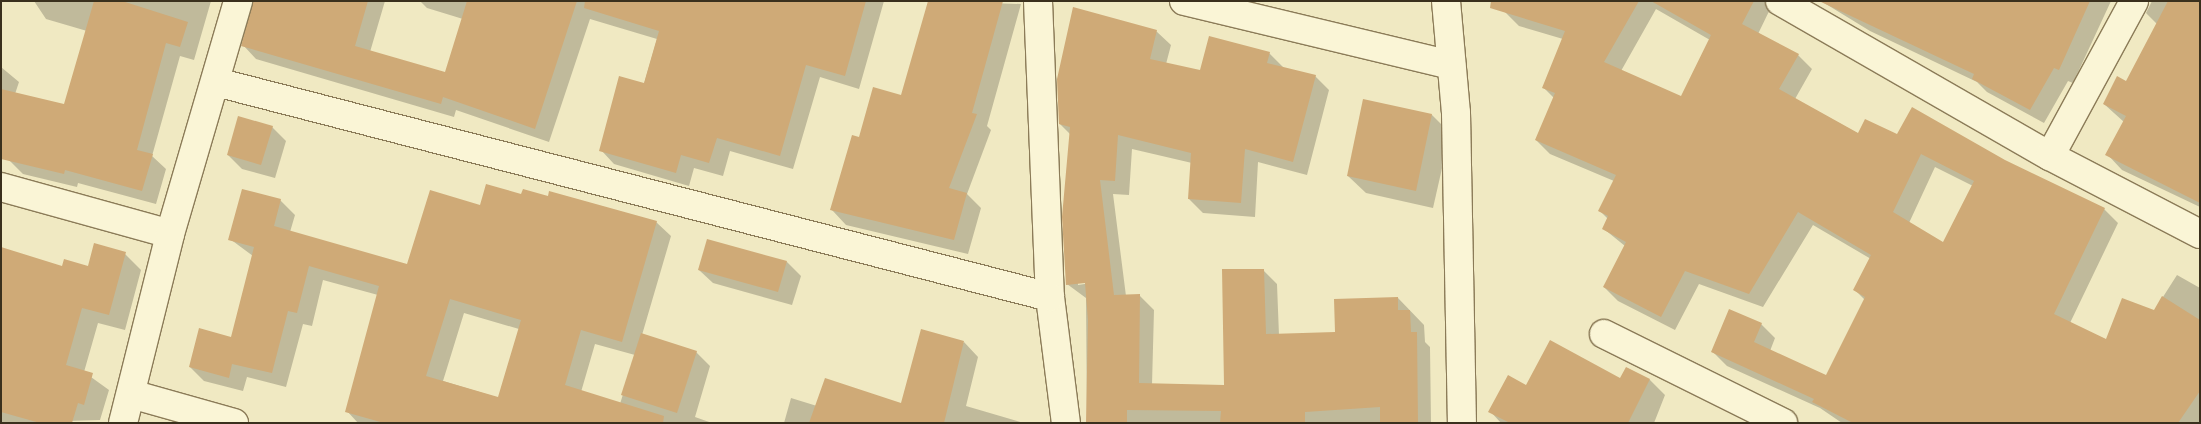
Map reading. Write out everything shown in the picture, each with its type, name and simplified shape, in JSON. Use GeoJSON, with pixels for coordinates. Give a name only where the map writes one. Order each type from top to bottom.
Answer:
{"type":"FeatureCollection","features":[{"type":"Feature","properties":{"kind":"street"},"geometry":{"type":"LineString","coordinates":[[123,423],[170,234],[216,82],[238,1]]}},
{"type":"Feature","properties":{"kind":"street"},"geometry":{"type":"LineString","coordinates":[[1038,1],[1050,297],[1066,423]]}},
{"type":"Feature","properties":{"kind":"street"},"geometry":{"type":"LineString","coordinates":[[1184,1],[1452,65]]}},
{"type":"Feature","properties":{"kind":"street"},"geometry":{"type":"LineString","coordinates":[[1446,1],[1452,65],[1462,423]]}},
{"type":"Feature","properties":{"kind":"street"},"geometry":{"type":"LineString","coordinates":[[1780,1],[2050,156],[2200,234]]}},
{"type":"Feature","properties":{"kind":"street"},"geometry":{"type":"LineString","coordinates":[[2050,156],[2134,1]]}},
{"type":"Feature","properties":{"kind":"street"},"geometry":{"type":"LineString","coordinates":[[216,82],[1050,297]]}},
{"type":"Feature","properties":{"kind":"street"},"geometry":{"type":"LineString","coordinates":[[1,187],[170,234]]}},
{"type":"Feature","properties":{"kind":"street"},"geometry":{"type":"LineString","coordinates":[[1604,334],[1783,423]]}},
{"type":"Feature","properties":{"kind":"street"},"geometry":{"type":"LineString","coordinates":[[131,394],[234,423]]}},
{"type":"Feature","properties":{"kind":"building"},"geometry":{"type":"Polygon","coordinates":[[[94,1],[122,1],[188,22],[180,47],[166,43],[137,150],[153,154],[142,191],[65,170],[64,174],[1,159],[1,89],[64,104],[94,1]]]}},
{"type":"Feature","properties":{"kind":"building"},"geometry":{"type":"Polygon","coordinates":[[[253,1],[368,1],[355,46],[445,72],[467,1],[577,1],[535,129],[443,97],[441,104],[241,46],[253,1]]]}},
{"type":"Feature","properties":{"kind":"building"},"geometry":{"type":"Polygon","coordinates":[[[585,1],[866,1],[845,76],[806,65],[780,156],[717,138],[709,163],[681,155],[676,173],[599,151],[619,76],[644,83],[659,31],[584,8],[585,1]]]}},
{"type":"Feature","properties":{"kind":"building"},"geometry":{"type":"Polygon","coordinates":[[[928,1],[1003,1],[972,113],[977,114],[949,188],[967,193],[954,240],[830,210],[852,135],[859,137],[873,87],[901,95],[928,1]]]}},
{"type":"Feature","properties":{"kind":"building"},"geometry":{"type":"Polygon","coordinates":[[[1491,1],[1639,1],[1604,62],[1681,96],[1711,35],[1651,1],[1754,1],[1742,24],[1799,54],[1779,89],[1858,133],[1865,119],[1897,134],[1912,107],[2005,160],[2105,208],[2054,314],[2106,339],[2122,298],[2154,310],[2162,296],[2200,320],[2200,391],[2178,423],[1853,423],[1812,402],[1814,399],[1711,352],[1729,309],[1762,323],[1754,342],[1826,375],[1865,297],[1853,290],[1871,255],[1798,212],[1749,294],[1685,271],[1661,317],[1603,287],[1626,242],[1602,229],[1608,216],[1598,211],[1616,175],[1535,140],[1555,93],[1542,88],[1565,31],[1490,8],[1491,1]],[[1921,154],[1893,212],[1943,242],[1974,181],[1921,154]]]}},
{"type":"Feature","properties":{"kind":"building"},"geometry":{"type":"Polygon","coordinates":[[[1819,1],[2090,1],[2059,70],[2054,68],[2030,110],[1972,79],[1974,74],[1819,1]]]}},
{"type":"Feature","properties":{"kind":"building"},"geometry":{"type":"Polygon","coordinates":[[[2168,1],[2200,1],[2200,203],[2105,155],[2126,116],[2103,104],[2117,76],[2126,81],[2168,1]]]}},
{"type":"Feature","properties":{"kind":"building"},"geometry":{"type":"Polygon","coordinates":[[[1073,7],[1157,30],[1150,59],[1200,70],[1209,36],[1270,52],[1267,63],[1316,75],[1293,162],[1245,149],[1241,203],[1188,199],[1191,153],[1118,135],[1115,181],[1100,180],[1114,295],[1140,294],[1139,383],[1224,385],[1222,269],[1264,269],[1266,334],[1335,332],[1334,299],[1398,297],[1398,310],[1410,310],[1411,332],[1417,332],[1418,423],[1380,423],[1380,407],[1305,412],[1305,423],[1220,423],[1221,411],[1127,410],[1127,423],[1086,423],[1088,320],[1085,283],[1066,285],[1062,217],[1070,127],[1059,124],[1057,79],[1073,7]]]}},
{"type":"Feature","properties":{"kind":"building"},"geometry":{"type":"Polygon","coordinates":[[[1363,99],[1432,114],[1416,191],[1347,176],[1363,99]]]}},
{"type":"Feature","properties":{"kind":"building"},"geometry":{"type":"Polygon","coordinates":[[[238,116],[273,126],[261,165],[227,155],[238,116]]]}},
{"type":"Feature","properties":{"kind":"building"},"geometry":{"type":"Polygon","coordinates":[[[486,184],[521,194],[523,189],[548,196],[549,191],[657,221],[622,342],[581,330],[565,385],[664,416],[663,423],[384,423],[345,412],[379,286],[309,266],[297,313],[288,311],[272,373],[232,364],[229,378],[189,367],[199,328],[231,337],[254,247],[228,240],[242,189],[281,199],[274,226],[407,264],[430,190],[480,205],[486,184]],[[450,299],[426,376],[498,397],[521,320],[450,299]]]}},
{"type":"Feature","properties":{"kind":"building"},"geometry":{"type":"Polygon","coordinates":[[[707,239],[787,261],[778,292],[698,270],[707,239]]]}},
{"type":"Feature","properties":{"kind":"building"},"geometry":{"type":"Polygon","coordinates":[[[94,243],[126,252],[109,315],[82,308],[66,365],[93,373],[84,405],[78,403],[72,423],[40,423],[1,412],[1,247],[62,266],[64,259],[88,266],[94,243]]]}},
{"type":"Feature","properties":{"kind":"building"},"geometry":{"type":"Polygon","coordinates":[[[921,329],[964,341],[944,423],[809,423],[825,378],[901,403],[921,329]]]}},
{"type":"Feature","properties":{"kind":"building"},"geometry":{"type":"Polygon","coordinates":[[[641,333],[697,351],[677,413],[621,395],[641,333]]]}},
{"type":"Feature","properties":{"kind":"building"},"geometry":{"type":"Polygon","coordinates":[[[1550,340],[1620,378],[1626,367],[1650,379],[1628,423],[1510,423],[1488,412],[1508,375],[1526,385],[1550,340]]]}}]}
